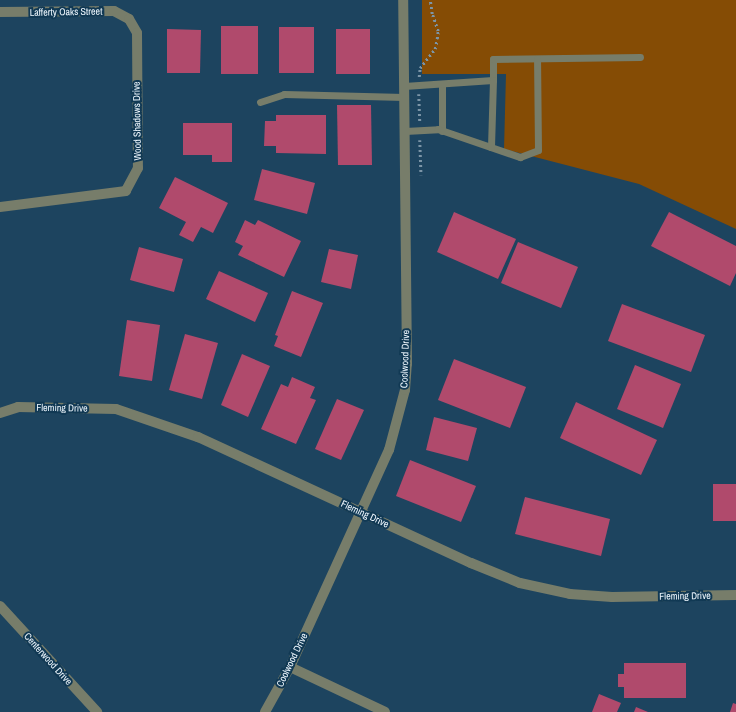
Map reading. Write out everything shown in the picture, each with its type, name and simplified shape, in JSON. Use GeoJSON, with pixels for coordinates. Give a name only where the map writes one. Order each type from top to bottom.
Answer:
{"type":"FeatureCollection","features":[{"type":"Feature","properties":{"kind":"street","name":"Coolwood Drive"},"geometry":{"type":"LineString","coordinates":[[265,712],[290,667],[389,450],[405,390],[407,364],[404,0]]}},
{"type":"Feature","properties":{"kind":"street","name":"Lafferty Oaks Street"},"geometry":{"type":"LineString","coordinates":[[0,12],[114,11],[129,19]]}},
{"type":"Feature","properties":{"kind":"street","name":"Wood Shadows Drive"},"geometry":{"type":"LineString","coordinates":[[0,207],[126,190],[138,168],[137,33],[129,19]]}},
{"type":"Feature","properties":{"kind":"street","name":"Fleming Drive"},"geometry":{"type":"LineString","coordinates":[[0,413],[18,407],[116,409],[198,437],[471,563],[520,583],[570,594],[612,597],[736,596]]}},
{"type":"Feature","properties":{"kind":"street","name":"Centerwood Drive"},"geometry":{"type":"LineString","coordinates":[[0,606],[97,712]]}},
{"type":"Feature","properties":{"kind":"street"},"geometry":{"type":"LineString","coordinates":[[290,667],[385,712]]}},
{"type":"Feature","properties":{"kind":"lane"},"geometry":{"type":"LineString","coordinates":[[491,147],[493,59],[640,57]]}},
{"type":"Feature","properties":{"kind":"lane"},"geometry":{"type":"LineString","coordinates":[[405,131],[438,129],[520,157],[538,150],[537,59]]}},
{"type":"Feature","properties":{"kind":"lane"},"geometry":{"type":"LineString","coordinates":[[404,86],[493,80]]}},
{"type":"Feature","properties":{"kind":"lane"},"geometry":{"type":"LineString","coordinates":[[442,84],[442,131]]}},
{"type":"Feature","properties":{"kind":"lane"},"geometry":{"type":"LineString","coordinates":[[260,102],[284,94],[404,97]]}},
{"type":"Feature","properties":{"kind":"shaded area"},"geometry":{"type":"Polygon","coordinates":[[[422,0],[736,0],[736,229],[639,184],[504,149],[506,74],[422,74],[422,0]]]}},
{"type":"Feature","properties":{"kind":"building"},"geometry":{"type":"Polygon","coordinates":[[[221,26],[258,26],[258,74],[221,74],[221,26]]]}},
{"type":"Feature","properties":{"kind":"building"},"geometry":{"type":"Polygon","coordinates":[[[279,27],[314,27],[314,73],[279,73],[279,27]]]}},
{"type":"Feature","properties":{"kind":"building"},"geometry":{"type":"Polygon","coordinates":[[[167,29],[201,30],[200,73],[167,73],[167,29]]]}},
{"type":"Feature","properties":{"kind":"building"},"geometry":{"type":"Polygon","coordinates":[[[336,29],[370,29],[370,74],[336,74],[336,29]]]}},
{"type":"Feature","properties":{"kind":"building"},"geometry":{"type":"Polygon","coordinates":[[[337,105],[371,105],[372,165],[338,165],[337,105]]]}},
{"type":"Feature","properties":{"kind":"building"},"geometry":{"type":"Polygon","coordinates":[[[276,115],[326,115],[326,154],[276,153],[276,146],[264,146],[265,121],[276,121],[276,115]]]}},
{"type":"Feature","properties":{"kind":"building"},"geometry":{"type":"Polygon","coordinates":[[[183,123],[232,123],[232,162],[212,162],[212,155],[183,155],[183,123]]]}},
{"type":"Feature","properties":{"kind":"building"},"geometry":{"type":"Polygon","coordinates":[[[262,169],[315,183],[307,214],[254,200],[262,169]]]}},
{"type":"Feature","properties":{"kind":"building"},"geometry":{"type":"Polygon","coordinates":[[[175,177],[228,203],[213,233],[201,227],[193,242],[179,235],[186,222],[159,208],[175,177]]]}},
{"type":"Feature","properties":{"kind":"building"},"geometry":{"type":"Polygon","coordinates":[[[454,212],[516,239],[498,279],[437,252],[454,212]]]}},
{"type":"Feature","properties":{"kind":"building"},"geometry":{"type":"Polygon","coordinates":[[[669,212],[736,246],[736,273],[730,286],[651,246],[669,212]]]}},
{"type":"Feature","properties":{"kind":"building"},"geometry":{"type":"Polygon","coordinates":[[[245,220],[255,225],[258,220],[301,241],[284,277],[238,255],[243,246],[235,242],[245,220]]]}},
{"type":"Feature","properties":{"kind":"building"},"geometry":{"type":"Polygon","coordinates":[[[518,242],[578,267],[561,308],[501,283],[518,242]]]}},
{"type":"Feature","properties":{"kind":"building"},"geometry":{"type":"Polygon","coordinates":[[[139,247],[183,259],[174,292],[130,280],[139,247]]]}},
{"type":"Feature","properties":{"kind":"building"},"geometry":{"type":"Polygon","coordinates":[[[329,249],[358,255],[351,289],[321,282],[329,249]]]}},
{"type":"Feature","properties":{"kind":"building"},"geometry":{"type":"Polygon","coordinates":[[[219,271],[268,293],[255,322],[206,299],[219,271]]]}},
{"type":"Feature","properties":{"kind":"building"},"geometry":{"type":"Polygon","coordinates":[[[292,291],[323,303],[301,357],[274,346],[278,336],[275,335],[292,291]]]}},
{"type":"Feature","properties":{"kind":"building"},"geometry":{"type":"Polygon","coordinates":[[[622,304],[705,335],[691,372],[608,341],[622,304]]]}},
{"type":"Feature","properties":{"kind":"building"},"geometry":{"type":"Polygon","coordinates":[[[127,320],[160,325],[152,381],[119,376],[127,320]]]}},
{"type":"Feature","properties":{"kind":"building"},"geometry":{"type":"Polygon","coordinates":[[[185,334],[218,343],[202,399],[169,390],[185,334]]]}},
{"type":"Feature","properties":{"kind":"building"},"geometry":{"type":"Polygon","coordinates":[[[242,354],[270,366],[248,417],[221,405],[242,354]]]}},
{"type":"Feature","properties":{"kind":"building"},"geometry":{"type":"Polygon","coordinates":[[[454,359],[526,387],[510,428],[438,400],[454,359]]]}},
{"type":"Feature","properties":{"kind":"building"},"geometry":{"type":"Polygon","coordinates":[[[635,365],[681,384],[663,428],[617,409],[635,365]]]}},
{"type":"Feature","properties":{"kind":"building"},"geometry":{"type":"Polygon","coordinates":[[[292,377],[315,387],[310,398],[316,400],[296,444],[261,429],[281,384],[288,387],[292,377]]]}},
{"type":"Feature","properties":{"kind":"building"},"geometry":{"type":"Polygon","coordinates":[[[337,399],[364,410],[341,460],[315,449],[337,399]]]}},
{"type":"Feature","properties":{"kind":"building"},"geometry":{"type":"Polygon","coordinates":[[[576,402],[657,440],[641,475],[560,438],[576,402]]]}},
{"type":"Feature","properties":{"kind":"building"},"geometry":{"type":"Polygon","coordinates":[[[434,417],[477,428],[468,461],[426,450],[434,417]]]}},
{"type":"Feature","properties":{"kind":"building"},"geometry":{"type":"Polygon","coordinates":[[[410,460],[476,486],[461,522],[396,496],[410,460]]]}},
{"type":"Feature","properties":{"kind":"building"},"geometry":{"type":"Polygon","coordinates":[[[713,484],[736,484],[736,521],[713,521],[713,484]]]}},
{"type":"Feature","properties":{"kind":"building"},"geometry":{"type":"Polygon","coordinates":[[[525,497],[610,519],[601,556],[515,534],[525,497]]]}},
{"type":"Feature","properties":{"kind":"building"},"geometry":{"type":"Polygon","coordinates":[[[624,663],[686,663],[686,698],[624,698],[624,687],[618,687],[618,674],[624,674],[624,663]]]}},
{"type":"Feature","properties":{"kind":"building"},"geometry":{"type":"Polygon","coordinates":[[[599,694],[621,703],[617,712],[592,712],[599,694]]]}},
{"type":"Feature","properties":{"kind":"building"},"geometry":{"type":"Polygon","coordinates":[[[733,703],[736,704],[736,712],[730,712],[733,703]]]}},
{"type":"Feature","properties":{"kind":"building"},"geometry":{"type":"Polygon","coordinates":[[[636,707],[648,712],[634,712],[636,707]]]}}]}
